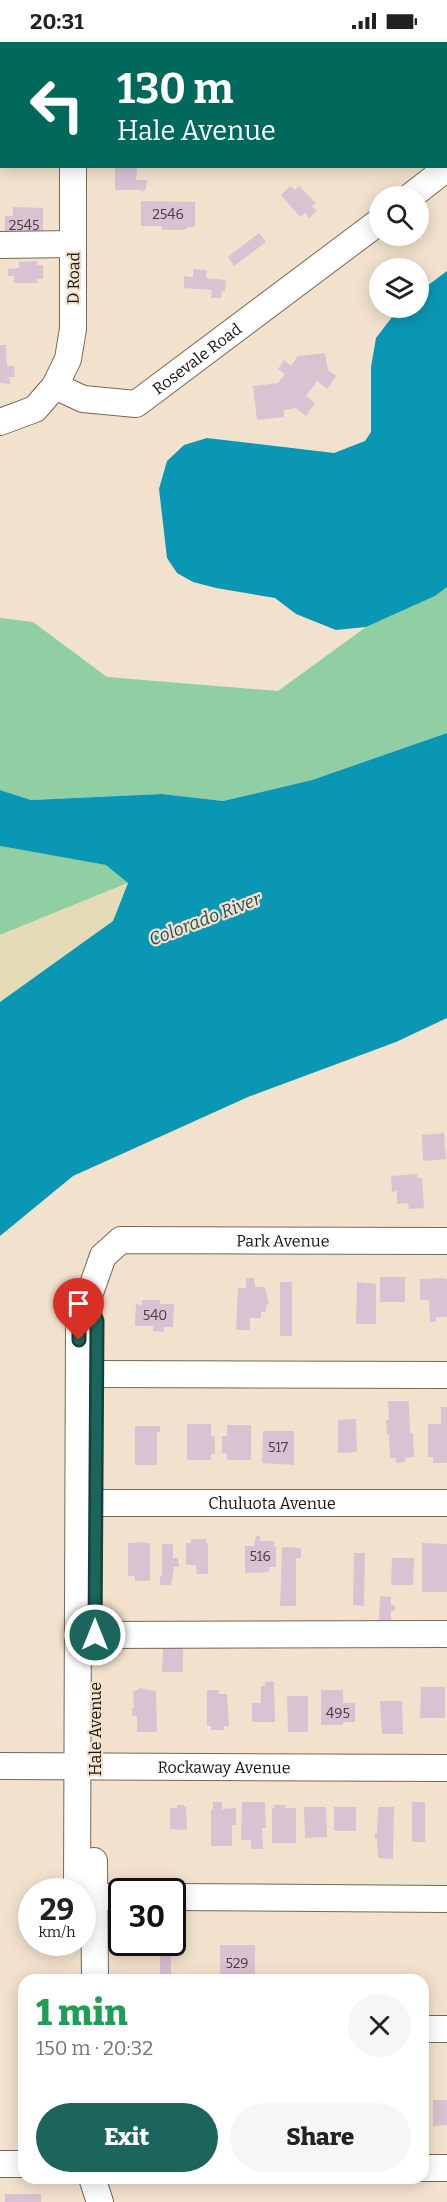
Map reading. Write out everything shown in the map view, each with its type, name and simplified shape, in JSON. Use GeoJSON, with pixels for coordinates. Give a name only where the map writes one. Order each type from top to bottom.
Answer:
{"type":"FeatureCollection","features":[{"type":"Feature","properties":{"kind":"street","name":"D Road"},"geometry":{"type":"LineString","coordinates":[[55,386],[68,359],[73,329],[73,168]]}},
{"type":"Feature","properties":{"kind":"street"},"geometry":{"type":"LineString","coordinates":[[424,186],[447,168]]}},
{"type":"Feature","properties":{"kind":"street","name":"Rosevale Road"},"geometry":{"type":"LineString","coordinates":[[55,386],[83,399],[136,404],[369,229]]}},
{"type":"Feature","properties":{"kind":"street"},"geometry":{"type":"LineString","coordinates":[[0,245],[73,244]]}},
{"type":"Feature","properties":{"kind":"street"},"geometry":{"type":"LineString","coordinates":[[0,422],[35,409],[55,386]]}},
{"type":"Feature","properties":{"kind":"street","name":"Park Avenue"},"geometry":{"type":"LineString","coordinates":[[121,1240],[447,1241]]}},
{"type":"Feature","properties":{"kind":"street","name":"Hale Avenue"},"geometry":{"type":"LineString","coordinates":[[86,1878],[79,1324],[103,1256],[121,1240]]}},
{"type":"Feature","properties":{"kind":"street","name":"Hale Avenue"},"geometry":{"type":"LineString","coordinates":[[86,1766],[95,1635],[97,1374],[97,1321],[89,1298]]}},
{"type":"Feature","properties":{"kind":"street"},"geometry":{"type":"LineString","coordinates":[[97,1374],[447,1375]]}},
{"type":"Feature","properties":{"kind":"street","name":"Chuluota Avenue"},"geometry":{"type":"LineString","coordinates":[[96,1503],[447,1503]]}},
{"type":"Feature","properties":{"kind":"street"},"geometry":{"type":"LineString","coordinates":[[95,1635],[447,1634]]}},
{"type":"Feature","properties":{"kind":"street","name":"Rockaway Avenue"},"geometry":{"type":"LineString","coordinates":[[0,1766],[447,1768]]}},
{"type":"Feature","properties":{"kind":"street"},"geometry":{"type":"LineString","coordinates":[[186,1897],[447,1899]]}},
{"type":"Feature","properties":{"kind":"street"},"geometry":{"type":"LineString","coordinates":[[77,1956],[77,1974]]}},
{"type":"Feature","properties":{"kind":"street","name":"Hale Avenue"},"geometry":{"type":"LineString","coordinates":[[92,1956],[94,1974]]}},
{"type":"Feature","properties":{"kind":"street"},"geometry":{"type":"LineString","coordinates":[[429,2029],[447,2029]]}},
{"type":"Feature","properties":{"kind":"street"},"geometry":{"type":"LineString","coordinates":[[0,2164],[18,2164]]}},
{"type":"Feature","properties":{"kind":"street"},"geometry":{"type":"LineString","coordinates":[[429,2168],[447,2168]]}},
{"type":"Feature","properties":{"kind":"street"},"geometry":{"type":"LineString","coordinates":[[94,2184],[100,2202]]}},
{"type":"Feature","properties":{"kind":"green space"},"geometry":{"type":"Polygon","coordinates":[[[447,587],[447,733],[312,780],[223,801],[162,794],[31,800],[0,790],[0,618],[33,622],[107,677],[278,691],[366,627],[435,596],[447,587]]]}},
{"type":"Feature","properties":{"kind":"green space"},"geometry":{"type":"Polygon","coordinates":[[[0,846],[107,865],[128,883],[0,935],[0,846]]]}},
{"type":"Feature","properties":{"kind":"sand"},"geometry":{"type":"Polygon","coordinates":[[[128,883],[113,921],[0,1002],[0,935],[128,883]]]}},
{"type":"Feature","properties":{"kind":"water"},"geometry":{"type":"Polygon","coordinates":[[[447,271],[447,587],[435,596],[366,627],[336,630],[296,614],[275,598],[216,588],[193,582],[177,573],[167,558],[159,489],[167,461],[184,445],[207,438],[334,453],[365,441],[371,432],[371,367],[376,338],[391,318],[429,318],[429,284],[447,271]]]}},
{"type":"Feature","properties":{"kind":"water","name":"Colorado River"},"geometry":{"type":"Polygon","coordinates":[[[447,733],[447,1018],[396,1042],[248,1097],[73,1176],[0,1236],[0,1002],[113,921],[128,883],[106,865],[0,846],[0,790],[31,800],[162,794],[223,801],[312,780],[447,733]]]}},
{"type":"Feature","properties":{"kind":"building"},"geometry":{"type":"Polygon","coordinates":[[[115,168],[137,168],[136,180],[147,180],[146,190],[141,192],[141,190],[115,190],[115,168]]]}},
{"type":"Feature","properties":{"kind":"building"},"geometry":{"type":"Polygon","coordinates":[[[290,186],[295,190],[299,186],[316,203],[312,206],[317,211],[309,218],[305,213],[300,217],[281,195],[290,186]]]}},
{"type":"Feature","properties":{"kind":"building"},"geometry":{"type":"Polygon","coordinates":[[[141,201],[195,202],[195,227],[162,230],[162,226],[141,226],[141,201]]]}},
{"type":"Feature","properties":{"kind":"building"},"geometry":{"type":"Polygon","coordinates":[[[13,207],[43,208],[43,235],[5,234],[5,216],[13,216],[13,207]]]}},
{"type":"Feature","properties":{"kind":"building"},"geometry":{"type":"Polygon","coordinates":[[[259,233],[266,242],[234,266],[228,257],[259,233]]]}},
{"type":"Feature","properties":{"kind":"building"},"geometry":{"type":"Polygon","coordinates":[[[37,261],[37,265],[43,265],[43,279],[37,279],[37,283],[14,283],[14,276],[8,276],[8,269],[19,268],[19,262],[37,261]]]}},
{"type":"Feature","properties":{"kind":"building"},"geometry":{"type":"Polygon","coordinates":[[[193,269],[207,270],[206,278],[226,280],[225,291],[222,291],[221,298],[211,298],[212,290],[184,288],[184,276],[193,277],[193,269]]]}},
{"type":"Feature","properties":{"kind":"building"},"geometry":{"type":"Polygon","coordinates":[[[0,345],[6,345],[7,366],[14,366],[15,377],[9,377],[10,384],[0,383],[0,345]]]}},
{"type":"Feature","properties":{"kind":"building"},"geometry":{"type":"Polygon","coordinates":[[[325,353],[328,370],[336,376],[327,389],[317,381],[306,396],[315,403],[306,416],[296,408],[284,410],[284,417],[257,420],[253,386],[278,383],[285,374],[278,369],[284,360],[291,366],[298,356],[325,353]]]}},
{"type":"Feature","properties":{"kind":"building"},"geometry":{"type":"Polygon","coordinates":[[[444,1133],[446,1159],[423,1161],[422,1135],[444,1133]]]}},
{"type":"Feature","properties":{"kind":"building"},"geometry":{"type":"Polygon","coordinates":[[[417,1174],[417,1178],[422,1178],[424,1208],[409,1209],[408,1203],[397,1204],[397,1191],[392,1192],[391,1176],[417,1174]]]}},
{"type":"Feature","properties":{"kind":"building"},"geometry":{"type":"Polygon","coordinates":[[[380,1277],[405,1277],[405,1302],[380,1302],[380,1277]]]}},
{"type":"Feature","properties":{"kind":"building"},"geometry":{"type":"Polygon","coordinates":[[[246,1278],[254,1278],[255,1287],[265,1287],[269,1303],[266,1306],[266,1312],[261,1312],[261,1318],[250,1318],[250,1330],[236,1330],[238,1288],[246,1288],[246,1278]]]}},
{"type":"Feature","properties":{"kind":"building"},"geometry":{"type":"Polygon","coordinates":[[[420,1279],[447,1279],[447,1317],[436,1317],[436,1322],[430,1322],[429,1300],[420,1300],[420,1279]]]}},
{"type":"Feature","properties":{"kind":"building"},"geometry":{"type":"Polygon","coordinates":[[[280,1282],[292,1282],[292,1336],[280,1336],[280,1282]]]}},
{"type":"Feature","properties":{"kind":"building"},"geometry":{"type":"Polygon","coordinates":[[[357,1282],[376,1284],[376,1324],[356,1324],[357,1282]]]}},
{"type":"Feature","properties":{"kind":"building"},"geometry":{"type":"Polygon","coordinates":[[[142,1300],[160,1300],[160,1304],[174,1304],[173,1327],[164,1327],[164,1332],[153,1331],[153,1326],[135,1326],[136,1304],[142,1305],[142,1300]]]}},
{"type":"Feature","properties":{"kind":"building"},"geometry":{"type":"Polygon","coordinates":[[[388,1401],[409,1401],[410,1433],[413,1433],[414,1457],[405,1458],[405,1462],[396,1463],[396,1458],[390,1458],[386,1420],[389,1420],[388,1401]]]}},
{"type":"Feature","properties":{"kind":"building"},"geometry":{"type":"Polygon","coordinates":[[[441,1407],[447,1407],[447,1463],[433,1463],[433,1457],[428,1457],[428,1424],[441,1424],[441,1407]]]}},
{"type":"Feature","properties":{"kind":"building"},"geometry":{"type":"Polygon","coordinates":[[[356,1419],[357,1452],[338,1453],[338,1420],[356,1419]]]}},
{"type":"Feature","properties":{"kind":"building"},"geometry":{"type":"Polygon","coordinates":[[[187,1424],[211,1424],[211,1436],[215,1436],[215,1454],[211,1454],[211,1460],[187,1460],[187,1424]]]}},
{"type":"Feature","properties":{"kind":"building"},"geometry":{"type":"Polygon","coordinates":[[[227,1425],[251,1425],[251,1460],[227,1460],[227,1453],[222,1453],[222,1436],[227,1436],[227,1425]]]}},
{"type":"Feature","properties":{"kind":"building"},"geometry":{"type":"Polygon","coordinates":[[[135,1426],[160,1426],[160,1432],[157,1432],[157,1465],[135,1465],[135,1426]]]}},
{"type":"Feature","properties":{"kind":"building"},"geometry":{"type":"Polygon","coordinates":[[[263,1431],[294,1431],[294,1465],[262,1463],[263,1431]]]}},
{"type":"Feature","properties":{"kind":"building"},"geometry":{"type":"Polygon","coordinates":[[[256,1536],[260,1536],[260,1541],[274,1541],[276,1567],[269,1567],[269,1572],[245,1573],[245,1546],[254,1546],[256,1536]]]}},
{"type":"Feature","properties":{"kind":"building"},"geometry":{"type":"Polygon","coordinates":[[[191,1539],[206,1539],[208,1543],[208,1574],[197,1574],[196,1565],[186,1565],[186,1543],[191,1543],[191,1539]]]}},
{"type":"Feature","properties":{"kind":"building"},"geometry":{"type":"Polygon","coordinates":[[[128,1543],[150,1543],[150,1581],[135,1581],[135,1576],[128,1576],[128,1543]]]}},
{"type":"Feature","properties":{"kind":"building"},"geometry":{"type":"Polygon","coordinates":[[[422,1543],[447,1544],[447,1592],[422,1592],[422,1543]]]}},
{"type":"Feature","properties":{"kind":"building"},"geometry":{"type":"Polygon","coordinates":[[[162,1544],[173,1544],[173,1558],[178,1558],[179,1567],[174,1567],[171,1585],[160,1585],[162,1544]]]}},
{"type":"Feature","properties":{"kind":"building"},"geometry":{"type":"Polygon","coordinates":[[[282,1547],[301,1548],[301,1558],[296,1558],[296,1606],[280,1606],[282,1547]]]}},
{"type":"Feature","properties":{"kind":"building"},"geometry":{"type":"Polygon","coordinates":[[[354,1553],[365,1553],[364,1606],[353,1605],[354,1553]]]}},
{"type":"Feature","properties":{"kind":"building"},"geometry":{"type":"Polygon","coordinates":[[[392,1558],[414,1558],[413,1585],[391,1585],[392,1558]]]}},
{"type":"Feature","properties":{"kind":"building"},"geometry":{"type":"Polygon","coordinates":[[[380,1596],[391,1597],[391,1605],[395,1605],[395,1611],[391,1611],[391,1624],[379,1624],[380,1596]]]}},
{"type":"Feature","properties":{"kind":"building"},"geometry":{"type":"Polygon","coordinates":[[[163,1648],[183,1648],[183,1672],[162,1672],[163,1648]]]}},
{"type":"Feature","properties":{"kind":"building"},"geometry":{"type":"Polygon","coordinates":[[[274,1681],[275,1722],[252,1722],[252,1703],[261,1703],[261,1686],[265,1686],[265,1682],[274,1681]]]}},
{"type":"Feature","properties":{"kind":"building"},"geometry":{"type":"Polygon","coordinates":[[[421,1687],[445,1687],[445,1718],[420,1718],[421,1687]]]}},
{"type":"Feature","properties":{"kind":"building"},"geometry":{"type":"Polygon","coordinates":[[[139,1688],[156,1691],[157,1732],[137,1732],[137,1716],[132,1716],[132,1708],[134,1708],[133,1691],[139,1688]]]}},
{"type":"Feature","properties":{"kind":"building"},"geometry":{"type":"Polygon","coordinates":[[[207,1690],[219,1690],[219,1694],[227,1694],[229,1726],[224,1726],[224,1730],[211,1730],[211,1726],[207,1726],[207,1690]]]}},
{"type":"Feature","properties":{"kind":"building"},"geometry":{"type":"Polygon","coordinates":[[[321,1690],[343,1690],[343,1703],[355,1703],[355,1722],[343,1722],[343,1725],[321,1725],[321,1690]]]}},
{"type":"Feature","properties":{"kind":"building"},"geometry":{"type":"Polygon","coordinates":[[[287,1696],[308,1696],[308,1732],[288,1732],[287,1696]]]}},
{"type":"Feature","properties":{"kind":"building"},"geometry":{"type":"Polygon","coordinates":[[[380,1701],[402,1701],[403,1734],[382,1734],[380,1701]]]}},
{"type":"Feature","properties":{"kind":"building"},"geometry":{"type":"Polygon","coordinates":[[[213,1802],[222,1802],[222,1809],[236,1808],[236,1825],[232,1825],[232,1846],[211,1846],[213,1802]]]}},
{"type":"Feature","properties":{"kind":"building"},"geometry":{"type":"Polygon","coordinates":[[[242,1802],[265,1802],[266,1828],[262,1828],[263,1849],[251,1849],[251,1840],[241,1840],[242,1802]]]}},
{"type":"Feature","properties":{"kind":"building"},"geometry":{"type":"Polygon","coordinates":[[[412,1802],[425,1802],[425,1842],[412,1842],[412,1802]]]}},
{"type":"Feature","properties":{"kind":"building"},"geometry":{"type":"Polygon","coordinates":[[[177,1805],[186,1807],[187,1829],[185,1830],[170,1829],[170,1808],[177,1808],[177,1805]]]}},
{"type":"Feature","properties":{"kind":"building"},"geometry":{"type":"Polygon","coordinates":[[[274,1805],[296,1808],[296,1843],[272,1843],[272,1808],[274,1805]]]}},
{"type":"Feature","properties":{"kind":"building"},"geometry":{"type":"Polygon","coordinates":[[[304,1807],[326,1807],[327,1837],[305,1838],[304,1807]]]}},
{"type":"Feature","properties":{"kind":"building"},"geometry":{"type":"Polygon","coordinates":[[[334,1807],[356,1807],[356,1831],[334,1831],[334,1807]]]}},
{"type":"Feature","properties":{"kind":"building"},"geometry":{"type":"Polygon","coordinates":[[[378,1807],[394,1807],[393,1859],[378,1858],[375,1833],[377,1834],[378,1807]]]}},
{"type":"Feature","properties":{"kind":"building"},"geometry":{"type":"Polygon","coordinates":[[[220,1945],[255,1945],[255,1974],[220,1974],[220,1945]]]}},
{"type":"Feature","properties":{"kind":"building"},"geometry":{"type":"Polygon","coordinates":[[[160,1956],[171,1956],[171,1974],[160,1974],[160,1956]]]}},
{"type":"Feature","properties":{"kind":"building"},"geometry":{"type":"Polygon","coordinates":[[[433,2100],[447,2100],[447,2125],[433,2126],[433,2100]]]}},
{"type":"Feature","properties":{"kind":"building"},"geometry":{"type":"Polygon","coordinates":[[[5,2194],[41,2194],[41,2202],[5,2202],[5,2194]]]}},
{"type":"Feature","properties":{"kind":"route"},"geometry":{"type":"LineString","coordinates":[[79,1340],[79,1324],[89,1298],[97,1321],[95,1635]]}}]}
